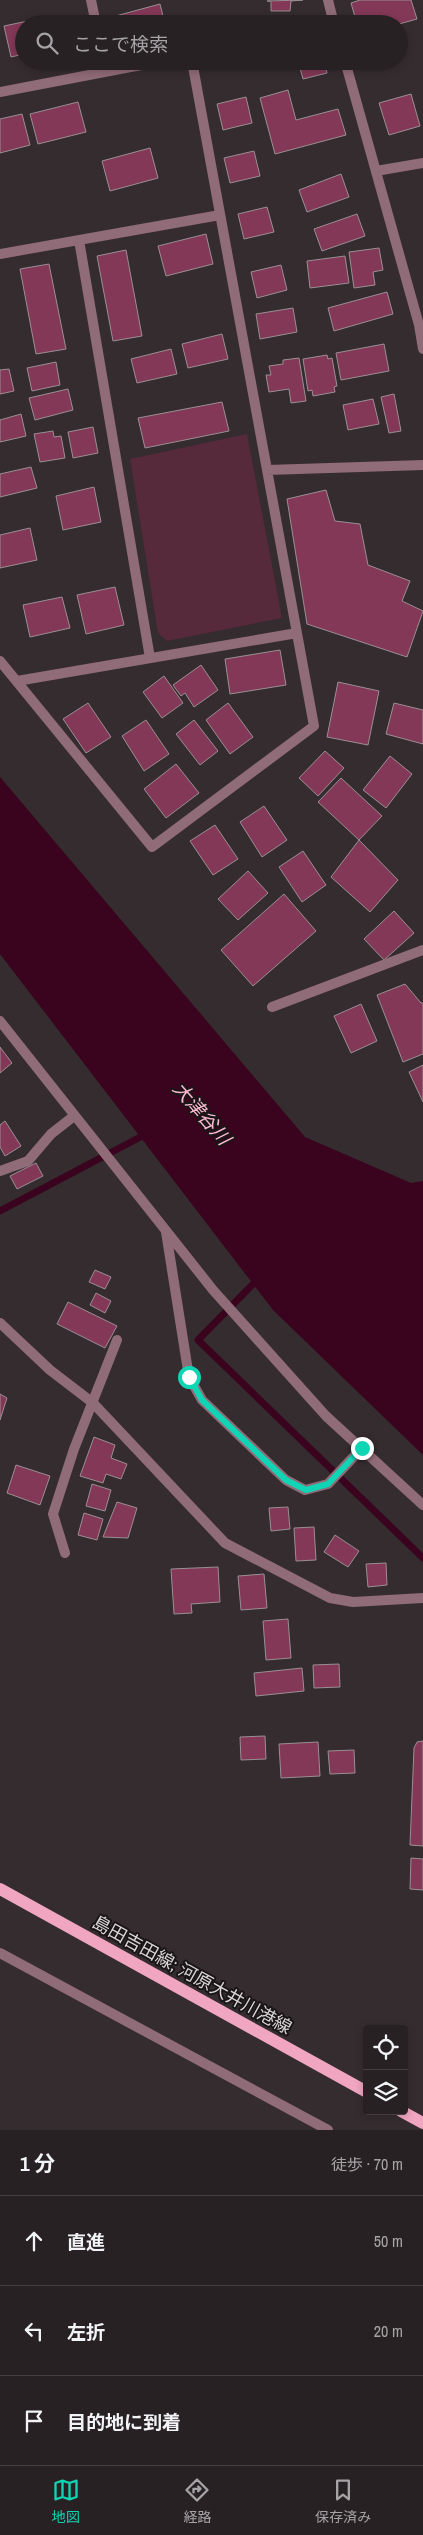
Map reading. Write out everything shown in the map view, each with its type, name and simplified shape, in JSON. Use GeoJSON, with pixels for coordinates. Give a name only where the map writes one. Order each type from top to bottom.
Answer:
{"type":"FeatureCollection","features":[{"type":"Feature","properties":{"kind":"main road","name":"島田吉田線; 河原大井川港線"},"geometry":{"type":"LineString","coordinates":[[0,1889],[363,2090]]}},
{"type":"Feature","properties":{"kind":"main road"},"geometry":{"type":"LineString","coordinates":[[408,2115],[423,2123]]}},
{"type":"Feature","properties":{"kind":"street"},"geometry":{"type":"LineString","coordinates":[[91,0],[94,15]]}},
{"type":"Feature","properties":{"kind":"street"},"geometry":{"type":"LineString","coordinates":[[328,0],[332,15]]}},
{"type":"Feature","properties":{"kind":"street"},"geometry":{"type":"LineString","coordinates":[[0,92],[115,70]]}},
{"type":"Feature","properties":{"kind":"street"},"geometry":{"type":"LineString","coordinates":[[0,661],[152,847],[314,726],[194,70]]}},
{"type":"Feature","properties":{"kind":"street"},"geometry":{"type":"LineString","coordinates":[[348,70],[419,325],[423,349]]}},
{"type":"Feature","properties":{"kind":"street"},"geometry":{"type":"LineString","coordinates":[[376,171],[423,163]]}},
{"type":"Feature","properties":{"kind":"street"},"geometry":{"type":"LineString","coordinates":[[0,254],[220,215]]}},
{"type":"Feature","properties":{"kind":"street"},"geometry":{"type":"LineString","coordinates":[[79,240],[150,658]]}},
{"type":"Feature","properties":{"kind":"street"},"geometry":{"type":"LineString","coordinates":[[267,470],[423,465]]}},
{"type":"Feature","properties":{"kind":"street"},"geometry":{"type":"LineString","coordinates":[[17,681],[297,633]]}},
{"type":"Feature","properties":{"kind":"street"},"geometry":{"type":"LineString","coordinates":[[272,1007],[423,950]]}},
{"type":"Feature","properties":{"kind":"street"},"geometry":{"type":"LineString","coordinates":[[0,1021],[213,1290],[326,1416],[423,1505]]}},
{"type":"Feature","properties":{"kind":"street"},"geometry":{"type":"LineString","coordinates":[[0,1171],[28,1160],[51,1134],[74,1116]]}},
{"type":"Feature","properties":{"kind":"street"},"geometry":{"type":"LineString","coordinates":[[166,1231],[189,1377],[202,1400],[286,1480],[306,1490],[328,1484],[362,1448]]}},
{"type":"Feature","properties":{"kind":"street"},"geometry":{"type":"LineString","coordinates":[[0,1323],[50,1370],[93,1403],[225,1543],[330,1598],[353,1602],[423,1598]]}},
{"type":"Feature","properties":{"kind":"street"},"geometry":{"type":"LineString","coordinates":[[65,1553],[53,1514],[74,1449],[118,1340]]}},
{"type":"Feature","properties":{"kind":"street"},"geometry":{"type":"LineString","coordinates":[[0,1953],[328,2130]]}},
{"type":"Feature","properties":{"kind":"shaded area"},"geometry":{"type":"Polygon","coordinates":[[[247,434],[282,618],[167,641],[158,633],[130,459],[247,434]]]}},
{"type":"Feature","properties":{"kind":"water","name":"大津谷川"},"geometry":{"type":"Polygon","coordinates":[[[0,777],[305,1137],[411,1183],[423,1181],[423,1455],[273,1310],[0,954],[0,777]]]}},
{"type":"Feature","properties":{"kind":"building"},"geometry":{"type":"Polygon","coordinates":[[[303,0],[291,1],[290,11],[271,11],[271,1],[267,1],[303,0]]]}},
{"type":"Feature","properties":{"kind":"building"},"geometry":{"type":"Polygon","coordinates":[[[360,0],[411,0],[417,19],[408,22],[408,15],[354,15],[351,3],[360,0]]]}},
{"type":"Feature","properties":{"kind":"building"},"geometry":{"type":"Polygon","coordinates":[[[160,4],[163,15],[119,15],[160,4]]]}},
{"type":"Feature","properties":{"kind":"building"},"geometry":{"type":"Polygon","coordinates":[[[15,24],[15,56],[11,57],[4,26],[15,24]]]}},
{"type":"Feature","properties":{"kind":"building"},"geometry":{"type":"Polygon","coordinates":[[[300,70],[326,70],[327,73],[303,79],[300,70]]]}},
{"type":"Feature","properties":{"kind":"building"},"geometry":{"type":"Polygon","coordinates":[[[288,90],[296,120],[338,109],[346,135],[275,154],[260,98],[288,90]]]}},
{"type":"Feature","properties":{"kind":"building"},"geometry":{"type":"Polygon","coordinates":[[[411,94],[420,126],[389,135],[379,103],[411,94]]]}},
{"type":"Feature","properties":{"kind":"building"},"geometry":{"type":"Polygon","coordinates":[[[246,97],[252,123],[223,130],[217,104],[246,97]]]}},
{"type":"Feature","properties":{"kind":"building"},"geometry":{"type":"Polygon","coordinates":[[[78,102],[86,132],[38,144],[30,114],[78,102]]]}},
{"type":"Feature","properties":{"kind":"building"},"geometry":{"type":"Polygon","coordinates":[[[22,114],[30,145],[0,153],[0,119],[22,114]]]}},
{"type":"Feature","properties":{"kind":"building"},"geometry":{"type":"Polygon","coordinates":[[[150,148],[158,178],[110,191],[102,161],[150,148]]]}},
{"type":"Feature","properties":{"kind":"building"},"geometry":{"type":"Polygon","coordinates":[[[254,151],[260,176],[230,183],[224,158],[254,151]]]}},
{"type":"Feature","properties":{"kind":"building"},"geometry":{"type":"Polygon","coordinates":[[[341,174],[349,197],[307,212],[299,190],[341,174]]]}},
{"type":"Feature","properties":{"kind":"building"},"geometry":{"type":"Polygon","coordinates":[[[267,207],[274,232],[244,239],[238,214],[267,207]]]}},
{"type":"Feature","properties":{"kind":"building"},"geometry":{"type":"Polygon","coordinates":[[[357,214],[365,236],[322,251],[314,229],[357,214]]]}},
{"type":"Feature","properties":{"kind":"building"},"geometry":{"type":"Polygon","coordinates":[[[206,234],[213,264],[166,276],[158,246],[206,234]]]}},
{"type":"Feature","properties":{"kind":"building"},"geometry":{"type":"Polygon","coordinates":[[[379,248],[383,270],[373,272],[375,285],[354,288],[349,252],[379,248]]]}},
{"type":"Feature","properties":{"kind":"building"},"geometry":{"type":"Polygon","coordinates":[[[126,250],[142,336],[113,341],[97,256],[126,250]]]}},
{"type":"Feature","properties":{"kind":"building"},"geometry":{"type":"Polygon","coordinates":[[[345,256],[349,283],[310,288],[307,261],[345,256]]]}},
{"type":"Feature","properties":{"kind":"building"},"geometry":{"type":"Polygon","coordinates":[[[49,264],[66,349],[36,354],[20,269],[49,264]]]}},
{"type":"Feature","properties":{"kind":"building"},"geometry":{"type":"Polygon","coordinates":[[[281,265],[287,290],[257,298],[251,272],[281,265]]]}},
{"type":"Feature","properties":{"kind":"building"},"geometry":{"type":"Polygon","coordinates":[[[387,292],[393,314],[334,331],[328,308],[387,292]]]}},
{"type":"Feature","properties":{"kind":"building"},"geometry":{"type":"Polygon","coordinates":[[[293,308],[297,332],[260,339],[256,314],[293,308]]]}},
{"type":"Feature","properties":{"kind":"building"},"geometry":{"type":"Polygon","coordinates":[[[222,334],[228,359],[188,368],[182,344],[222,334]]]}},
{"type":"Feature","properties":{"kind":"building"},"geometry":{"type":"Polygon","coordinates":[[[384,344],[389,371],[341,380],[336,353],[384,344]]]}},
{"type":"Feature","properties":{"kind":"building"},"geometry":{"type":"Polygon","coordinates":[[[171,349],[177,374],[137,383],[131,359],[171,349]]]}},
{"type":"Feature","properties":{"kind":"building"},"geometry":{"type":"Polygon","coordinates":[[[327,355],[328,359],[332,358],[337,386],[334,387],[335,392],[313,396],[312,390],[308,391],[303,359],[327,355]]]}},
{"type":"Feature","properties":{"kind":"building"},"geometry":{"type":"Polygon","coordinates":[[[299,358],[306,401],[291,403],[289,389],[269,392],[266,375],[271,375],[269,366],[283,364],[283,360],[299,358]]]}},
{"type":"Feature","properties":{"kind":"building"},"geometry":{"type":"Polygon","coordinates":[[[56,362],[60,385],[32,391],[27,368],[56,362]]]}},
{"type":"Feature","properties":{"kind":"building"},"geometry":{"type":"Polygon","coordinates":[[[9,369],[14,391],[0,394],[0,370],[9,369]]]}},
{"type":"Feature","properties":{"kind":"building"},"geometry":{"type":"Polygon","coordinates":[[[68,389],[73,410],[35,420],[29,398],[68,389]]]}},
{"type":"Feature","properties":{"kind":"building"},"geometry":{"type":"Polygon","coordinates":[[[394,394],[401,431],[389,433],[381,397],[394,394]]]}},
{"type":"Feature","properties":{"kind":"building"},"geometry":{"type":"Polygon","coordinates":[[[373,399],[379,424],[348,430],[343,405],[373,399]]]}},
{"type":"Feature","properties":{"kind":"building"},"geometry":{"type":"Polygon","coordinates":[[[222,402],[229,431],[145,448],[138,418],[222,402]]]}},
{"type":"Feature","properties":{"kind":"building"},"geometry":{"type":"Polygon","coordinates":[[[21,414],[26,436],[0,442],[0,420],[21,414]]]}},
{"type":"Feature","properties":{"kind":"building"},"geometry":{"type":"Polygon","coordinates":[[[93,427],[98,453],[73,458],[68,432],[93,427]]]}},
{"type":"Feature","properties":{"kind":"building"},"geometry":{"type":"Polygon","coordinates":[[[53,431],[54,437],[61,436],[65,458],[40,462],[34,434],[53,431]]]}},
{"type":"Feature","properties":{"kind":"building"},"geometry":{"type":"Polygon","coordinates":[[[31,467],[37,488],[0,497],[0,474],[31,467]]]}},
{"type":"Feature","properties":{"kind":"building"},"geometry":{"type":"Polygon","coordinates":[[[94,487],[101,522],[63,530],[56,496],[94,487]]]}},
{"type":"Feature","properties":{"kind":"building"},"geometry":{"type":"Polygon","coordinates":[[[326,490],[335,521],[360,524],[368,565],[410,581],[402,601],[423,611],[407,657],[307,624],[287,499],[326,490]]]}},
{"type":"Feature","properties":{"kind":"building"},"geometry":{"type":"Polygon","coordinates":[[[30,528],[37,560],[0,568],[0,535],[30,528]]]}},
{"type":"Feature","properties":{"kind":"building"},"geometry":{"type":"Polygon","coordinates":[[[115,587],[124,625],[86,634],[77,595],[115,587]]]}},
{"type":"Feature","properties":{"kind":"building"},"geometry":{"type":"Polygon","coordinates":[[[62,597],[70,628],[30,637],[23,605],[62,597]]]}},
{"type":"Feature","properties":{"kind":"building"},"geometry":{"type":"Polygon","coordinates":[[[280,650],[286,685],[230,694],[225,659],[280,650]]]}},
{"type":"Feature","properties":{"kind":"building"},"geometry":{"type":"Polygon","coordinates":[[[201,665],[218,690],[194,707],[185,693],[181,696],[173,685],[201,665]]]}},
{"type":"Feature","properties":{"kind":"building"},"geometry":{"type":"Polygon","coordinates":[[[164,676],[183,703],[162,718],[143,692],[164,676]]]}},
{"type":"Feature","properties":{"kind":"building"},"geometry":{"type":"Polygon","coordinates":[[[338,682],[379,691],[368,745],[327,737],[338,682]]]}},
{"type":"Feature","properties":{"kind":"building"},"geometry":{"type":"Polygon","coordinates":[[[88,703],[111,737],[86,753],[63,719],[88,703]]]}},
{"type":"Feature","properties":{"kind":"building"},"geometry":{"type":"Polygon","coordinates":[[[228,703],[253,737],[230,754],[206,720],[228,703]]]}},
{"type":"Feature","properties":{"kind":"building"},"geometry":{"type":"Polygon","coordinates":[[[394,703],[423,710],[423,744],[386,734],[394,703]]]}},
{"type":"Feature","properties":{"kind":"building"},"geometry":{"type":"Polygon","coordinates":[[[146,720],[169,754],[144,771],[122,736],[146,720]]]}},
{"type":"Feature","properties":{"kind":"building"},"geometry":{"type":"Polygon","coordinates":[[[194,720],[218,751],[200,765],[176,734],[194,720]]]}},
{"type":"Feature","properties":{"kind":"building"},"geometry":{"type":"Polygon","coordinates":[[[325,751],[344,768],[318,796],[299,778],[325,751]]]}},
{"type":"Feature","properties":{"kind":"building"},"geometry":{"type":"Polygon","coordinates":[[[390,756],[412,774],[386,808],[363,790],[390,756]]]}},
{"type":"Feature","properties":{"kind":"building"},"geometry":{"type":"Polygon","coordinates":[[[176,764],[199,793],[166,818],[144,789],[176,764]]]}},
{"type":"Feature","properties":{"kind":"building"},"geometry":{"type":"Polygon","coordinates":[[[341,778],[382,816],[359,840],[318,802],[341,778]]]}},
{"type":"Feature","properties":{"kind":"building"},"geometry":{"type":"Polygon","coordinates":[[[264,806],[287,840],[262,857],[240,822],[264,806]]]}},
{"type":"Feature","properties":{"kind":"building"},"geometry":{"type":"Polygon","coordinates":[[[215,825],[238,859],[213,875],[190,841],[215,825]]]}},
{"type":"Feature","properties":{"kind":"building"},"geometry":{"type":"Polygon","coordinates":[[[359,840],[398,880],[370,912],[331,877],[359,840]]]}},
{"type":"Feature","properties":{"kind":"building"},"geometry":{"type":"Polygon","coordinates":[[[303,851],[326,885],[302,902],[279,867],[303,851]]]}},
{"type":"Feature","properties":{"kind":"building"},"geometry":{"type":"Polygon","coordinates":[[[248,871],[268,893],[238,920],[218,899],[248,871]]]}},
{"type":"Feature","properties":{"kind":"building"},"geometry":{"type":"Polygon","coordinates":[[[284,894],[316,931],[253,986],[221,950],[284,894]]]}},
{"type":"Feature","properties":{"kind":"building"},"geometry":{"type":"Polygon","coordinates":[[[394,911],[414,933],[384,960],[364,939],[394,911]]]}},
{"type":"Feature","properties":{"kind":"building"},"geometry":{"type":"Polygon","coordinates":[[[405,984],[423,1003],[423,1054],[403,1062],[377,995],[405,984]]]}},
{"type":"Feature","properties":{"kind":"building"},"geometry":{"type":"Polygon","coordinates":[[[361,1004],[377,1041],[351,1053],[334,1016],[361,1004]]]}},
{"type":"Feature","properties":{"kind":"building"},"geometry":{"type":"Polygon","coordinates":[[[0,1047],[12,1063],[0,1073],[0,1047]]]}},
{"type":"Feature","properties":{"kind":"building"},"geometry":{"type":"Polygon","coordinates":[[[423,1065],[423,1102],[409,1072],[423,1065]]]}},
{"type":"Feature","properties":{"kind":"building"},"geometry":{"type":"Polygon","coordinates":[[[5,1121],[21,1146],[5,1156],[0,1147],[0,1125],[5,1121]]]}},
{"type":"Feature","properties":{"kind":"building"},"geometry":{"type":"Polygon","coordinates":[[[36,1163],[43,1176],[17,1189],[10,1176],[36,1163]]]}},
{"type":"Feature","properties":{"kind":"building"},"geometry":{"type":"Polygon","coordinates":[[[95,1270],[111,1277],[105,1289],[89,1282],[95,1270]]]}},
{"type":"Feature","properties":{"kind":"building"},"geometry":{"type":"Polygon","coordinates":[[[96,1293],[111,1301],[105,1313],[90,1305],[96,1293]]]}},
{"type":"Feature","properties":{"kind":"building"},"geometry":{"type":"Polygon","coordinates":[[[68,1302],[117,1326],[105,1348],[57,1324],[68,1302]]]}},
{"type":"Feature","properties":{"kind":"building"},"geometry":{"type":"Polygon","coordinates":[[[0,1394],[7,1398],[0,1420],[0,1394]]]}},
{"type":"Feature","properties":{"kind":"building"},"geometry":{"type":"Polygon","coordinates":[[[94,1437],[115,1445],[111,1458],[127,1464],[121,1479],[106,1474],[103,1483],[80,1476],[94,1437]]]}},
{"type":"Feature","properties":{"kind":"building"},"geometry":{"type":"Polygon","coordinates":[[[16,1465],[50,1476],[40,1505],[7,1493],[16,1465]]]}},
{"type":"Feature","properties":{"kind":"building"},"geometry":{"type":"Polygon","coordinates":[[[92,1484],[111,1490],[105,1511],[86,1506],[92,1484]]]}},
{"type":"Feature","properties":{"kind":"building"},"geometry":{"type":"Polygon","coordinates":[[[117,1502],[137,1508],[128,1538],[103,1537],[117,1502]]]}},
{"type":"Feature","properties":{"kind":"building"},"geometry":{"type":"Polygon","coordinates":[[[288,1507],[290,1529],[271,1531],[269,1508],[288,1507]]]}},
{"type":"Feature","properties":{"kind":"building"},"geometry":{"type":"Polygon","coordinates":[[[84,1513],[103,1519],[97,1540],[78,1535],[84,1513]]]}},
{"type":"Feature","properties":{"kind":"building"},"geometry":{"type":"Polygon","coordinates":[[[314,1527],[316,1560],[296,1561],[294,1528],[314,1527]]]}},
{"type":"Feature","properties":{"kind":"building"},"geometry":{"type":"Polygon","coordinates":[[[335,1535],[359,1551],[348,1567],[324,1552],[335,1535]]]}},
{"type":"Feature","properties":{"kind":"building"},"geometry":{"type":"Polygon","coordinates":[[[386,1563],[387,1585],[368,1587],[366,1564],[386,1563]]]}},
{"type":"Feature","properties":{"kind":"building"},"geometry":{"type":"Polygon","coordinates":[[[218,1567],[220,1602],[191,1604],[192,1613],[174,1614],[171,1569],[218,1567]]]}},
{"type":"Feature","properties":{"kind":"building"},"geometry":{"type":"Polygon","coordinates":[[[264,1574],[267,1608],[241,1610],[238,1576],[264,1574]]]}},
{"type":"Feature","properties":{"kind":"building"},"geometry":{"type":"Polygon","coordinates":[[[288,1619],[291,1658],[266,1660],[263,1621],[288,1619]]]}},
{"type":"Feature","properties":{"kind":"building"},"geometry":{"type":"Polygon","coordinates":[[[339,1664],[340,1687],[314,1688],[313,1665],[339,1664]]]}},
{"type":"Feature","properties":{"kind":"building"},"geometry":{"type":"Polygon","coordinates":[[[302,1668],[304,1691],[256,1696],[254,1673],[302,1668]]]}},
{"type":"Feature","properties":{"kind":"building"},"geometry":{"type":"Polygon","coordinates":[[[265,1736],[266,1759],[241,1760],[240,1737],[265,1736]]]}},
{"type":"Feature","properties":{"kind":"building"},"geometry":{"type":"Polygon","coordinates":[[[423,1741],[423,1846],[410,1845],[414,1748],[417,1742],[423,1741]]]}},
{"type":"Feature","properties":{"kind":"building"},"geometry":{"type":"Polygon","coordinates":[[[318,1742],[320,1776],[281,1778],[279,1744],[318,1742]]]}},
{"type":"Feature","properties":{"kind":"building"},"geometry":{"type":"Polygon","coordinates":[[[354,1750],[355,1773],[330,1774],[328,1751],[354,1750]]]}},
{"type":"Feature","properties":{"kind":"building"},"geometry":{"type":"Polygon","coordinates":[[[411,1858],[423,1859],[423,1890],[410,1889],[411,1858]]]}},
{"type":"Feature","properties":{"kind":"waterway"},"geometry":{"type":"LineString","coordinates":[[0,1211],[148,1133]]}},
{"type":"Feature","properties":{"kind":"waterway"},"geometry":{"type":"LineString","coordinates":[[258,1279],[198,1340],[423,1558]]}},
{"type":"Feature","properties":{"kind":"route"},"geometry":{"type":"LineString","coordinates":[[189,1377],[202,1400],[286,1480],[306,1490],[328,1484],[362,1448]]}}]}
